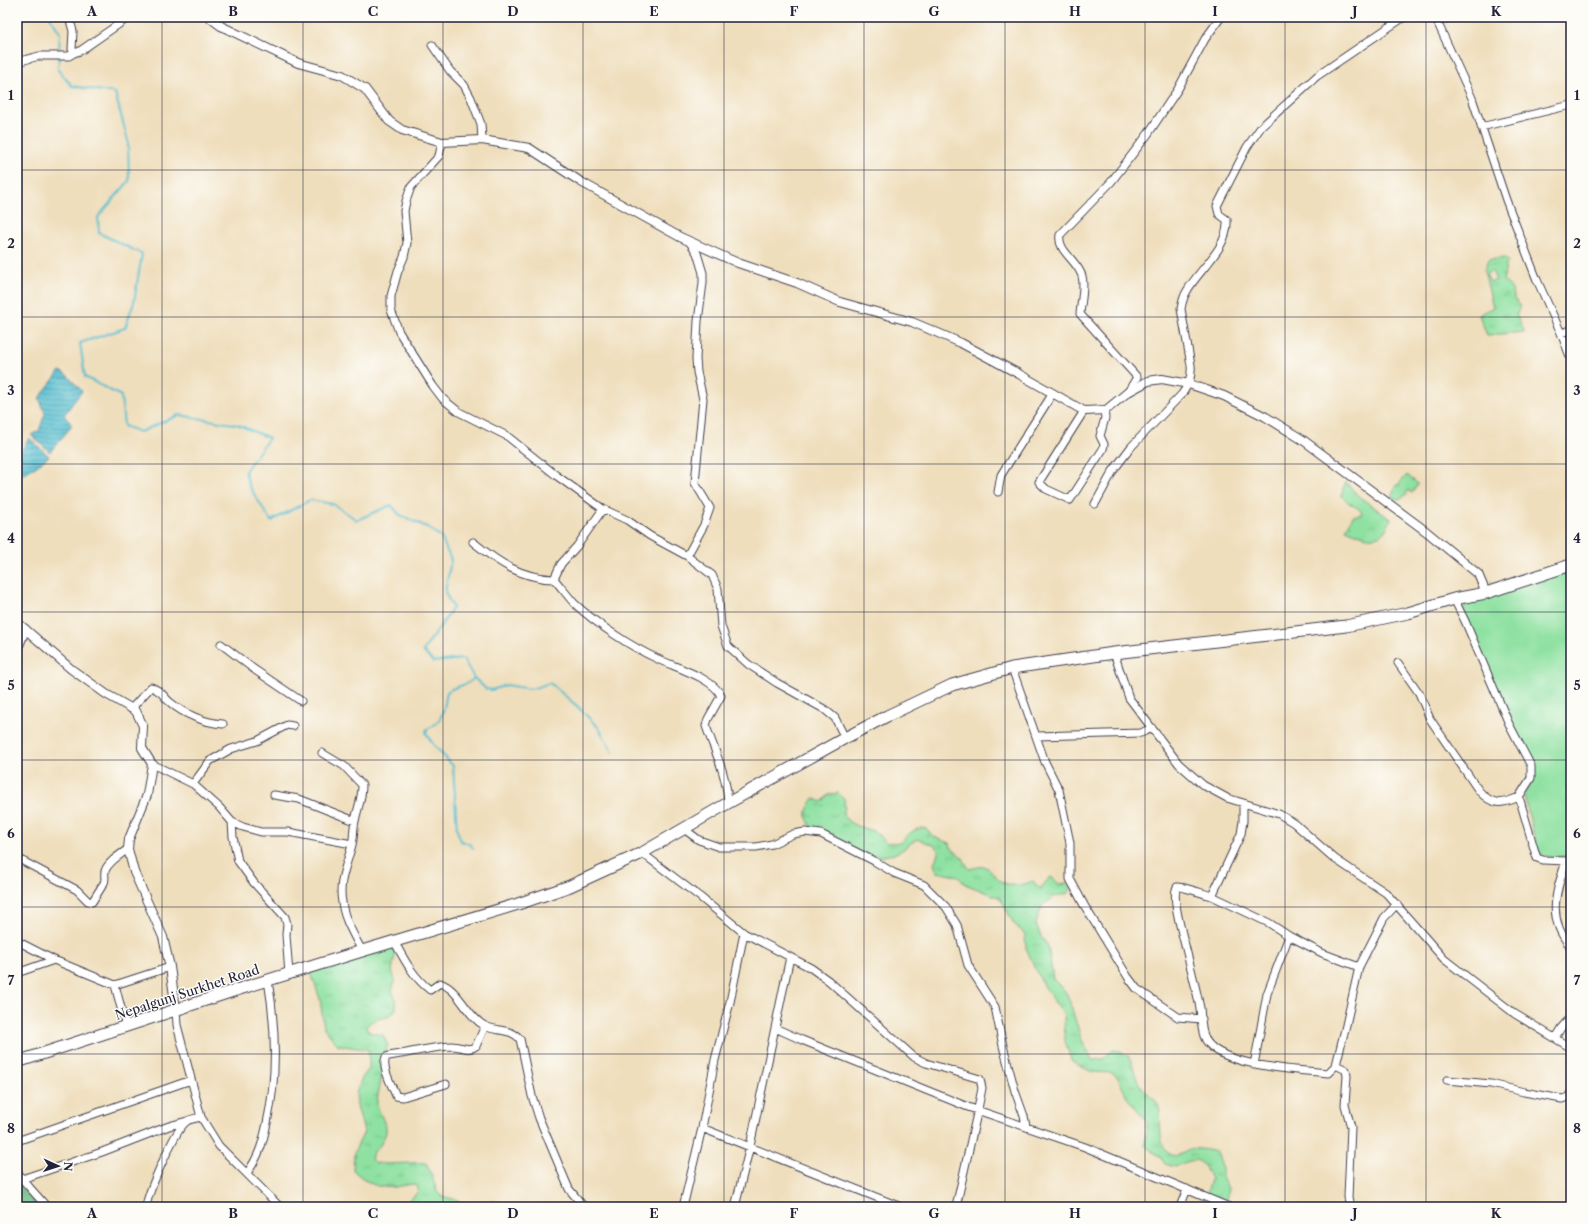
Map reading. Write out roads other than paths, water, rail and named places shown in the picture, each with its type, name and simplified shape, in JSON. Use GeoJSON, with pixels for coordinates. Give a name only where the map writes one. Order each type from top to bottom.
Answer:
{"type":"FeatureCollection","features":[{"type":"Feature","properties":{"kind":"main road","name":"Nepalgunj Surkhet Road"},"geometry":{"type":"LineString","coordinates":[[17,1062],[268,980],[518,904],[570,886],[642,853],[728,802],[845,738],[952,685],[1012,668],[1114,653],[1346,626],[1408,613],[1486,593],[1571,565]]}},
{"type":"Feature","properties":{"kind":"street"},"geometry":{"type":"LineString","coordinates":[[69,17],[73,31],[72,49],[74,53]]}},
{"type":"Feature","properties":{"kind":"street"},"geometry":{"type":"LineString","coordinates":[[17,62],[39,56],[69,56],[80,51],[129,17]]}},
{"type":"Feature","properties":{"kind":"street"},"geometry":{"type":"LineString","coordinates":[[209,17],[221,26],[298,63],[342,75],[365,89],[389,122],[402,130],[442,142],[482,140],[528,148],[581,182],[680,237],[738,262],[798,283],[840,302],[912,322],[961,343],[1084,411],[1106,410],[1128,392],[1148,381],[1162,379],[1189,384],[1224,396],[1276,422],[1427,532],[1478,574],[1486,593]]}},
{"type":"Feature","properties":{"kind":"street"},"geometry":{"type":"LineString","coordinates":[[1128,392],[1137,377],[1080,314],[1083,286],[1082,276],[1077,266],[1060,245],[1060,235],[1111,182],[1148,134],[1178,89],[1205,39],[1220,17]]}},
{"type":"Feature","properties":{"kind":"street"},"geometry":{"type":"LineString","coordinates":[[1095,504],[1113,471],[1131,447],[1182,394],[1189,384],[1192,373],[1182,309],[1183,301],[1189,287],[1214,256],[1228,228],[1227,220],[1219,214],[1217,206],[1247,147],[1261,127],[1317,76],[1404,17]]}},
{"type":"Feature","properties":{"kind":"street"},"geometry":{"type":"LineString","coordinates":[[1450,17],[1437,19],[1472,98],[1506,200],[1537,280],[1561,332],[1571,360]]}},
{"type":"Feature","properties":{"kind":"street"},"geometry":{"type":"LineString","coordinates":[[432,45],[450,71],[464,85],[471,98],[480,124],[482,140]]}},
{"type":"Feature","properties":{"kind":"street"},"geometry":{"type":"LineString","coordinates":[[1481,128],[1571,105]]}},
{"type":"Feature","properties":{"kind":"street"},"geometry":{"type":"LineString","coordinates":[[442,142],[438,156],[411,187],[405,206],[404,211],[407,242],[404,257],[398,271],[390,310],[399,332],[443,399],[459,412],[507,436],[557,476],[603,509],[628,520],[650,536],[687,556],[712,575],[718,589],[721,626],[728,646],[748,664],[777,683],[824,709],[834,718],[845,738]]}},
{"type":"Feature","properties":{"kind":"street"},"geometry":{"type":"LineString","coordinates":[[687,556],[704,525],[710,508],[700,494],[695,483],[703,399],[697,372],[696,359],[703,273],[697,253],[689,241]]}},
{"type":"Feature","properties":{"kind":"street"},"geometry":{"type":"LineString","coordinates":[[1561,332],[1571,330]]}},
{"type":"Feature","properties":{"kind":"street"},"geometry":{"type":"LineString","coordinates":[[998,492],[1001,475],[1053,393]]}},
{"type":"Feature","properties":{"kind":"street"},"geometry":{"type":"LineString","coordinates":[[1084,411],[1039,482],[1046,489],[1070,500],[1103,449],[1104,444],[1100,436],[1105,418],[1104,410]]}},
{"type":"Feature","properties":{"kind":"street"},"geometry":{"type":"LineString","coordinates":[[554,579],[561,564],[577,546],[603,509]]}},
{"type":"Feature","properties":{"kind":"street"},"geometry":{"type":"LineString","coordinates":[[473,542],[510,569],[531,576],[554,579],[574,602],[588,615],[620,637],[657,659],[701,678],[719,691],[721,696],[706,726],[723,771],[727,788],[728,802]]}},
{"type":"Feature","properties":{"kind":"street"},"geometry":{"type":"LineString","coordinates":[[1398,663],[1419,693],[1430,720],[1479,791],[1487,800],[1506,802],[1519,797],[1531,778],[1531,766],[1509,724],[1465,621],[1454,600]]}},
{"type":"Feature","properties":{"kind":"street"},"geometry":{"type":"LineString","coordinates":[[17,622],[71,669],[106,694],[136,711],[142,726],[142,748],[152,764],[193,784],[219,807],[232,822],[261,832],[288,832],[352,844]]}},
{"type":"Feature","properties":{"kind":"street"},"geometry":{"type":"LineString","coordinates":[[17,652],[26,629]]}},
{"type":"Feature","properties":{"kind":"street"},"geometry":{"type":"LineString","coordinates":[[221,644],[255,670],[301,701]]}},
{"type":"Feature","properties":{"kind":"street"},"geometry":{"type":"LineString","coordinates":[[1114,653],[1129,698],[1179,764],[1203,785],[1227,798],[1279,814],[1294,823],[1335,860],[1386,893],[1444,959],[1515,1014],[1571,1048]]}},
{"type":"Feature","properties":{"kind":"street"},"geometry":{"type":"LineString","coordinates":[[1012,668],[1045,762],[1059,790],[1070,843],[1070,879],[1084,905],[1128,978],[1137,989],[1178,1017],[1202,1019]]}},
{"type":"Feature","properties":{"kind":"street"},"geometry":{"type":"LineString","coordinates":[[131,709],[151,687],[160,690],[170,702],[184,711],[214,724],[223,724]]}},
{"type":"Feature","properties":{"kind":"street"},"geometry":{"type":"LineString","coordinates":[[193,784],[210,761],[231,749],[256,741],[287,725],[293,726]]}},
{"type":"Feature","properties":{"kind":"street"},"geometry":{"type":"LineString","coordinates":[[1037,736],[1141,733],[1152,728]]}},
{"type":"Feature","properties":{"kind":"street"},"geometry":{"type":"LineString","coordinates":[[322,753],[344,766],[362,784],[362,800],[355,821],[352,844],[340,887],[347,922],[364,950]]}},
{"type":"Feature","properties":{"kind":"street"},"geometry":{"type":"LineString","coordinates":[[152,764],[147,795],[129,839],[128,849],[134,872],[163,937],[170,967],[177,1025],[201,1117],[219,1146],[280,1207]]}},
{"type":"Feature","properties":{"kind":"street"},"geometry":{"type":"LineString","coordinates":[[274,796],[299,799],[355,821]]}},
{"type":"Feature","properties":{"kind":"street"},"geometry":{"type":"LineString","coordinates":[[1519,797],[1534,852],[1538,858],[1543,860],[1568,860],[1556,897],[1555,914],[1560,932],[1571,947]]}},
{"type":"Feature","properties":{"kind":"street"},"geometry":{"type":"LineString","coordinates":[[1212,896],[1241,834],[1243,804]]}},
{"type":"Feature","properties":{"kind":"street"},"geometry":{"type":"LineString","coordinates":[[232,822],[233,837],[238,861],[254,882],[285,917],[287,924],[286,935],[289,974]]}},
{"type":"Feature","properties":{"kind":"street"},"geometry":{"type":"LineString","coordinates":[[684,829],[699,840],[719,847],[756,847],[772,844],[792,834],[805,832],[821,834],[894,873],[924,885],[946,907],[957,925],[968,965],[995,1007],[1003,1046],[1026,1126]]}},
{"type":"Feature","properties":{"kind":"street"},"geometry":{"type":"LineString","coordinates":[[17,858],[77,890],[88,901],[92,902],[105,880],[105,872],[107,867],[128,849]]}},
{"type":"Feature","properties":{"kind":"street"},"geometry":{"type":"LineString","coordinates":[[642,853],[700,897],[744,934],[811,968],[829,981],[914,1057],[926,1063],[980,1079],[982,1088],[978,1110],[956,1207]]}},
{"type":"Feature","properties":{"kind":"street"},"geometry":{"type":"LineString","coordinates":[[1359,967],[1322,952],[1212,896],[1181,886],[1177,887],[1175,890],[1177,910],[1202,1019],[1204,1036],[1208,1043],[1234,1059],[1254,1064],[1328,1073],[1336,1065],[1359,967],[1384,918],[1397,904]]}},
{"type":"Feature","properties":{"kind":"street"},"geometry":{"type":"LineString","coordinates":[[684,1207],[702,1128],[715,1060],[730,1002],[744,934]]}},
{"type":"Feature","properties":{"kind":"street"},"geometry":{"type":"LineString","coordinates":[[1254,1064],[1267,994],[1289,936]]}},
{"type":"Feature","properties":{"kind":"street"},"geometry":{"type":"LineString","coordinates":[[17,941],[54,960],[115,985],[170,967]]}},
{"type":"Feature","properties":{"kind":"street"},"geometry":{"type":"LineString","coordinates":[[391,942],[407,966],[423,985],[430,990],[440,983],[447,985],[473,1016],[485,1026],[515,1033],[520,1039],[532,1096],[539,1118],[570,1189],[584,1207]]}},
{"type":"Feature","properties":{"kind":"street"},"geometry":{"type":"LineString","coordinates":[[735,1207],[750,1146],[790,957]]}},
{"type":"Feature","properties":{"kind":"street"},"geometry":{"type":"LineString","coordinates":[[17,973],[54,960]]}},
{"type":"Feature","properties":{"kind":"street"},"geometry":{"type":"LineString","coordinates":[[247,1173],[256,1162],[262,1148],[273,1089],[276,1040],[268,980]]}},
{"type":"Feature","properties":{"kind":"street"},"geometry":{"type":"LineString","coordinates":[[115,985],[126,1027]]}},
{"type":"Feature","properties":{"kind":"street"},"geometry":{"type":"LineString","coordinates":[[1555,1038],[1561,1028],[1571,1017]]}},
{"type":"Feature","properties":{"kind":"street"},"geometry":{"type":"LineString","coordinates":[[446,1084],[403,1097],[396,1096],[386,1070],[384,1060],[389,1056],[440,1047],[455,1046],[469,1049],[474,1048],[485,1026]]}},
{"type":"Feature","properties":{"kind":"street"},"geometry":{"type":"LineString","coordinates":[[775,1028],[887,1075],[1001,1119],[1026,1126],[1085,1147],[1228,1207]]}},
{"type":"Feature","properties":{"kind":"street"},"geometry":{"type":"LineString","coordinates":[[1336,1065],[1346,1070],[1347,1076],[1345,1105],[1351,1127],[1348,1198],[1350,1207]]}},
{"type":"Feature","properties":{"kind":"street"},"geometry":{"type":"LineString","coordinates":[[17,1141],[192,1080]]}},
{"type":"Feature","properties":{"kind":"street"},"geometry":{"type":"LineString","coordinates":[[1447,1080],[1491,1084],[1562,1099],[1568,1097],[1571,1093]]}},
{"type":"Feature","properties":{"kind":"street"},"geometry":{"type":"LineString","coordinates":[[22,1179],[102,1152],[169,1126],[201,1117]]}},
{"type":"Feature","properties":{"kind":"street"},"geometry":{"type":"LineString","coordinates":[[146,1207],[152,1186],[172,1143],[187,1121]]}},
{"type":"Feature","properties":{"kind":"street"},"geometry":{"type":"LineString","coordinates":[[702,1128],[901,1207]]}},
{"type":"Feature","properties":{"kind":"street"},"geometry":{"type":"LineString","coordinates":[[17,1171],[22,1179],[47,1207]]}},
{"type":"Feature","properties":{"kind":"street"},"geometry":{"type":"LineString","coordinates":[[1180,1207],[1187,1189]]}},
{"type":"Feature","properties":{"kind":"water"},"geometry":{"type":"Polygon","coordinates":[[[60,371],[68,376],[82,391],[64,415],[71,424],[71,427],[50,452],[31,435],[39,431],[45,413],[39,398],[60,371]]]}},
{"type":"Feature","properties":{"kind":"water"},"geometry":{"type":"Polygon","coordinates":[[[29,438],[49,456],[37,466],[17,477],[17,458],[29,438]]]}},
{"type":"Feature","properties":{"kind":"waterway"},"geometry":{"type":"LineString","coordinates":[[50,17],[60,33],[58,70],[72,86],[115,93],[128,141],[129,181],[98,217],[99,233],[142,254],[134,302],[125,328],[80,343],[85,377],[121,396],[124,426],[140,432],[179,415],[239,425],[269,438],[245,471],[249,486],[271,521],[310,500],[333,504],[357,520],[391,505],[400,515],[427,527],[441,537],[451,560],[445,592],[453,608],[423,651],[433,662],[463,659],[474,678],[486,689],[492,690],[506,685],[531,689],[550,683],[577,706],[598,727],[613,752]]}},
{"type":"Feature","properties":{"kind":"waterway"},"geometry":{"type":"LineString","coordinates":[[473,848],[470,844],[461,841],[457,830],[453,766],[433,744],[426,733],[427,729],[437,723],[440,719],[444,709],[447,692],[468,683],[474,678]]}}]}
